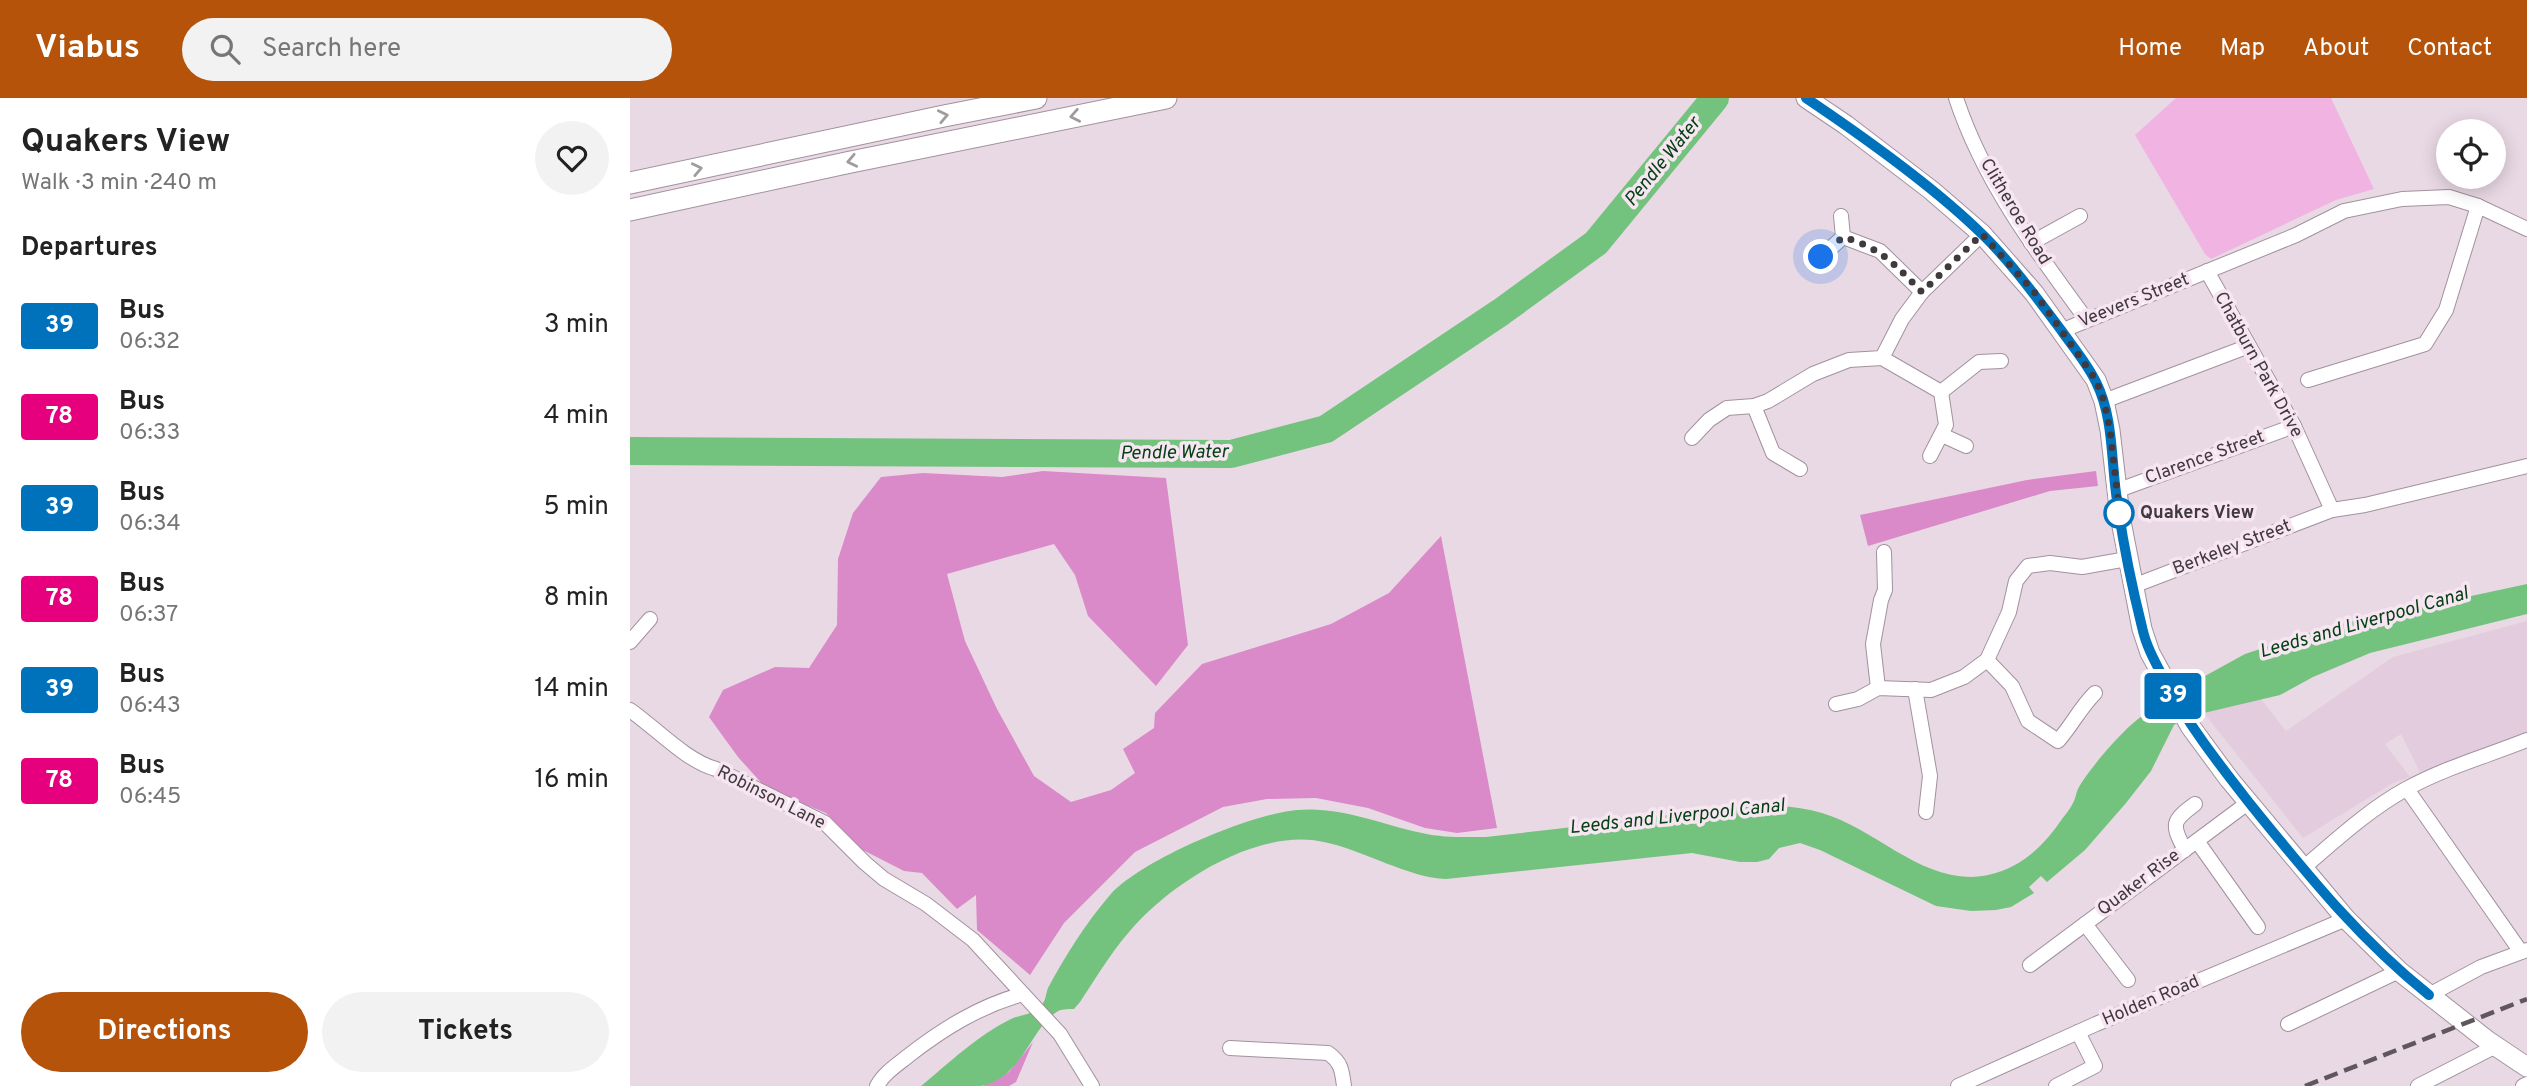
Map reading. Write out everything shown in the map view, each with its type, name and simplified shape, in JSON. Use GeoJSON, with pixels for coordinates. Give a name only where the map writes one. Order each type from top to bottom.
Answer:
{"type":"FeatureCollection","features":[{"type":"Feature","properties":{"kind":"highway"},"geometry":{"type":"LineString","coordinates":[[630,183],[1036,98]]}},
{"type":"Feature","properties":{"kind":"highway"},"geometry":{"type":"LineString","coordinates":[[630,210],[1166,98]]}},
{"type":"Feature","properties":{"kind":"main road","name":"Clitheroe Road"},"geometry":{"type":"LineString","coordinates":[[1806,98],[1931,190],[1982,234],[2035,293],[2096,380],[2104,401],[2127,559],[2142,629],[2150,653],[2190,726],[2302,869],[2346,919],[2399,971],[2527,1067]]}},
{"type":"Feature","properties":{"kind":"street","name":"Clitheroe Road"},"geometry":{"type":"LineString","coordinates":[[1956,98],[1988,174],[2031,243],[2086,319]]}},
{"type":"Feature","properties":{"kind":"street","name":"Chatburn Park Drive"},"geometry":{"type":"LineString","coordinates":[[2332,510],[2294,425],[2207,271],[2296,235],[2344,211],[2402,200],[2449,197],[2478,206],[2527,229]]}},
{"type":"Feature","properties":{"kind":"street"},"geometry":{"type":"LineString","coordinates":[[2308,380],[2425,344],[2446,310],[2478,206]]}},
{"type":"Feature","properties":{"kind":"street"},"geometry":{"type":"LineString","coordinates":[[1841,216],[1843,237]]}},
{"type":"Feature","properties":{"kind":"street"},"geometry":{"type":"LineString","coordinates":[[2031,243],[2080,216]]}},
{"type":"Feature","properties":{"kind":"street"},"geometry":{"type":"LineString","coordinates":[[1882,358],[1902,319],[1922,292],[1982,234]]}},
{"type":"Feature","properties":{"kind":"street"},"geometry":{"type":"LineString","coordinates":[[1843,237],[1880,251],[1922,292]]}},
{"type":"Feature","properties":{"kind":"street"},"geometry":{"type":"LineString","coordinates":[[1821,257],[1843,237]]}},
{"type":"Feature","properties":{"kind":"street","name":"Veevers Street"},"geometry":{"type":"LineString","coordinates":[[2061,331],[2207,271]]}},
{"type":"Feature","properties":{"kind":"street"},"geometry":{"type":"LineString","coordinates":[[2104,401],[2249,346]]}},
{"type":"Feature","properties":{"kind":"street"},"geometry":{"type":"LineString","coordinates":[[1692,438],[1709,420],[1727,408],[1754,406],[1768,401],[1813,373],[1849,360],[1882,358],[1941,392]]}},
{"type":"Feature","properties":{"kind":"street"},"geometry":{"type":"LineString","coordinates":[[1941,392],[1979,362],[2001,361]]}},
{"type":"Feature","properties":{"kind":"street"},"geometry":{"type":"LineString","coordinates":[[1930,456],[1946,425],[1941,392]]}},
{"type":"Feature","properties":{"kind":"street"},"geometry":{"type":"LineString","coordinates":[[1754,406],[1773,453],[1800,469]]}},
{"type":"Feature","properties":{"kind":"street","name":"Clarence Street"},"geometry":{"type":"LineString","coordinates":[[2116,491],[2294,425]]}},
{"type":"Feature","properties":{"kind":"street"},"geometry":{"type":"LineString","coordinates":[[1942,435],[1966,446]]}},
{"type":"Feature","properties":{"kind":"street"},"geometry":{"type":"LineString","coordinates":[[2332,510],[2365,505],[2527,466]]}},
{"type":"Feature","properties":{"kind":"street","name":"Berkeley Street"},"geometry":{"type":"LineString","coordinates":[[2133,586],[2332,510]]}},
{"type":"Feature","properties":{"kind":"street"},"geometry":{"type":"LineString","coordinates":[[1878,688],[1873,643],[1885,590],[1884,552]]}},
{"type":"Feature","properties":{"kind":"street"},"geometry":{"type":"LineString","coordinates":[[1836,704],[1858,699],[1878,688],[1931,690],[1964,677],[1987,660],[2009,612],[2016,581],[2028,566],[2050,563],[2082,568],[2127,559]]}},
{"type":"Feature","properties":{"kind":"street"},"geometry":{"type":"LineString","coordinates":[[630,642],[650,619]]}},
{"type":"Feature","properties":{"kind":"street"},"geometry":{"type":"LineString","coordinates":[[1987,660],[2012,686],[2028,721],[2058,741],[2073,723],[2081,706],[2095,693]]}},
{"type":"Feature","properties":{"kind":"street"},"geometry":{"type":"LineString","coordinates":[[1915,689],[1930,776],[1926,811]]}},
{"type":"Feature","properties":{"kind":"street","name":"Robinson Lane"},"geometry":{"type":"LineString","coordinates":[[630,710],[701,765],[716,769],[825,822],[884,879],[926,904],[973,940],[1060,1034],[1092,1086]]}},
{"type":"Feature","properties":{"kind":"street"},"geometry":{"type":"LineString","coordinates":[[2302,869],[2377,808],[2407,789],[2428,778],[2527,740]]}},
{"type":"Feature","properties":{"kind":"street"},"geometry":{"type":"LineString","coordinates":[[2407,789],[2524,951],[2481,967],[2429,995]]}},
{"type":"Feature","properties":{"kind":"street","name":"Quaker Rise"},"geometry":{"type":"LineString","coordinates":[[2029,965],[2249,802]]}},
{"type":"Feature","properties":{"kind":"street"},"geometry":{"type":"LineString","coordinates":[[2195,804],[2176,818],[2174,826],[2258,927]]}},
{"type":"Feature","properties":{"kind":"street","name":"Holden Road"},"geometry":{"type":"LineString","coordinates":[[1958,1086],[2078,1032],[2346,919]]}},
{"type":"Feature","properties":{"kind":"street"},"geometry":{"type":"LineString","coordinates":[[2085,924],[2128,980]]}},
{"type":"Feature","properties":{"kind":"street"},"geometry":{"type":"LineString","coordinates":[[2288,1024],[2399,971]]}},
{"type":"Feature","properties":{"kind":"street"},"geometry":{"type":"LineString","coordinates":[[877,1086],[888,1072],[959,1020],[1000,1000],[1028,998]]}},
{"type":"Feature","properties":{"kind":"street"},"geometry":{"type":"LineString","coordinates":[[2056,1086],[2095,1066],[2078,1032]]}},
{"type":"Feature","properties":{"kind":"street"},"geometry":{"type":"LineString","coordinates":[[2418,1086],[2496,1046]]}},
{"type":"Feature","properties":{"kind":"street"},"geometry":{"type":"LineString","coordinates":[[1230,1048],[1328,1053],[1338,1060],[1344,1086]]}},
{"type":"Feature","properties":{"kind":"shaded area"},"geometry":{"type":"Polygon","coordinates":[[[2176,98],[2331,98],[2374,189],[2336,200],[2211,259],[2205,254],[2135,135],[2176,98]]]}},
{"type":"Feature","properties":{"kind":"shaded area"},"geometry":{"type":"Polygon","coordinates":[[[1043,471],[1166,478],[1188,645],[1156,686],[1088,616],[1075,575],[1054,544],[947,574],[965,641],[997,709],[1034,776],[1071,802],[1111,790],[1135,773],[1123,749],[1154,728],[1155,713],[1202,664],[1331,624],[1389,593],[1441,536],[1497,828],[1457,833],[1425,828],[1368,808],[1316,798],[1267,799],[1223,807],[1135,852],[1064,923],[1030,975],[977,930],[976,895],[957,909],[922,873],[904,871],[861,849],[826,813],[767,789],[738,757],[709,717],[723,690],[775,667],[809,668],[837,625],[838,559],[853,513],[881,477],[923,473],[1002,477],[1043,471]]]}},
{"type":"Feature","properties":{"kind":"shaded area"},"geometry":{"type":"Polygon","coordinates":[[[2096,471],[2098,486],[2050,491],[1868,546],[1860,515],[2027,480],[2096,471]]]}},
{"type":"Feature","properties":{"kind":"shaded area"},"geometry":{"type":"Polygon","coordinates":[[[2527,621],[2527,734],[2420,772],[2401,734],[2385,744],[2410,777],[2393,783],[2303,838],[2204,713],[2261,699],[2286,731],[2393,657],[2527,621]]]}},
{"type":"Feature","properties":{"kind":"shaded area"},"geometry":{"type":"Polygon","coordinates":[[[1033,1042],[1016,1082],[1009,1086],[983,1086],[1009,1072],[1033,1042]]]}},
{"type":"Feature","properties":{"kind":"water","name":"Leeds and Liverpool Canal"},"geometry":{"type":"Polygon","coordinates":[[[2527,584],[2527,614],[2370,653],[2313,677],[2280,695],[2204,713],[2195,711],[2174,725],[2151,771],[2085,850],[2047,882],[2041,876],[2029,887],[2034,893],[2011,907],[1971,911],[1936,906],[1800,843],[1779,848],[1769,859],[1757,862],[1740,862],[1692,853],[1446,879],[1417,874],[1324,842],[1298,840],[1271,843],[1217,863],[1191,878],[1146,913],[1116,949],[1074,1009],[1058,1011],[1048,1019],[1007,1073],[981,1086],[921,1086],[987,1033],[1040,1007],[1076,940],[1110,895],[1125,881],[1170,854],[1252,820],[1277,813],[1313,809],[1344,813],[1430,835],[1486,837],[1710,809],[1779,806],[1822,813],[1846,822],[1937,871],[1961,876],[1986,875],[2013,866],[2040,846],[2070,808],[2079,787],[2093,767],[2125,730],[2147,713],[2156,709],[2167,710],[2189,697],[2205,676],[2245,654],[2327,627],[2527,584]]]}},
{"type":"Feature","properties":{"kind":"waterway","name":"Pendle Water"},"geometry":{"type":"LineString","coordinates":[[630,451],[1231,454],[1326,429],[1501,312],[1596,243],[1715,98]]}},
{"type":"Feature","properties":{"kind":"railway"},"geometry":{"type":"LineString","coordinates":[[2305,1086],[2527,999]]}},
{"type":"Feature","properties":{"kind":"bus line","name":"39"},"geometry":{"type":"LineString","coordinates":[[1806,98],[1931,190],[1982,234],[2035,293],[2077,352],[2096,380],[2104,401],[2127,559],[2142,629],[2150,653],[2167,685],[2190,726],[2302,869],[2346,919],[2399,971],[2429,995]]}},
{"type":"Feature","properties":{"kind":"place","name":"Quakers View"},"geometry":{"type":"Point","coordinates":[2119,513]}},
{"type":"Feature","properties":{"kind":"route"},"geometry":{"type":"LineString","coordinates":[[1821,257],[1843,237],[1860,242],[1880,251],[1922,292],[1982,234],[2035,293],[2096,380],[2110,430],[2120,516],[2119,513]]}}]}
